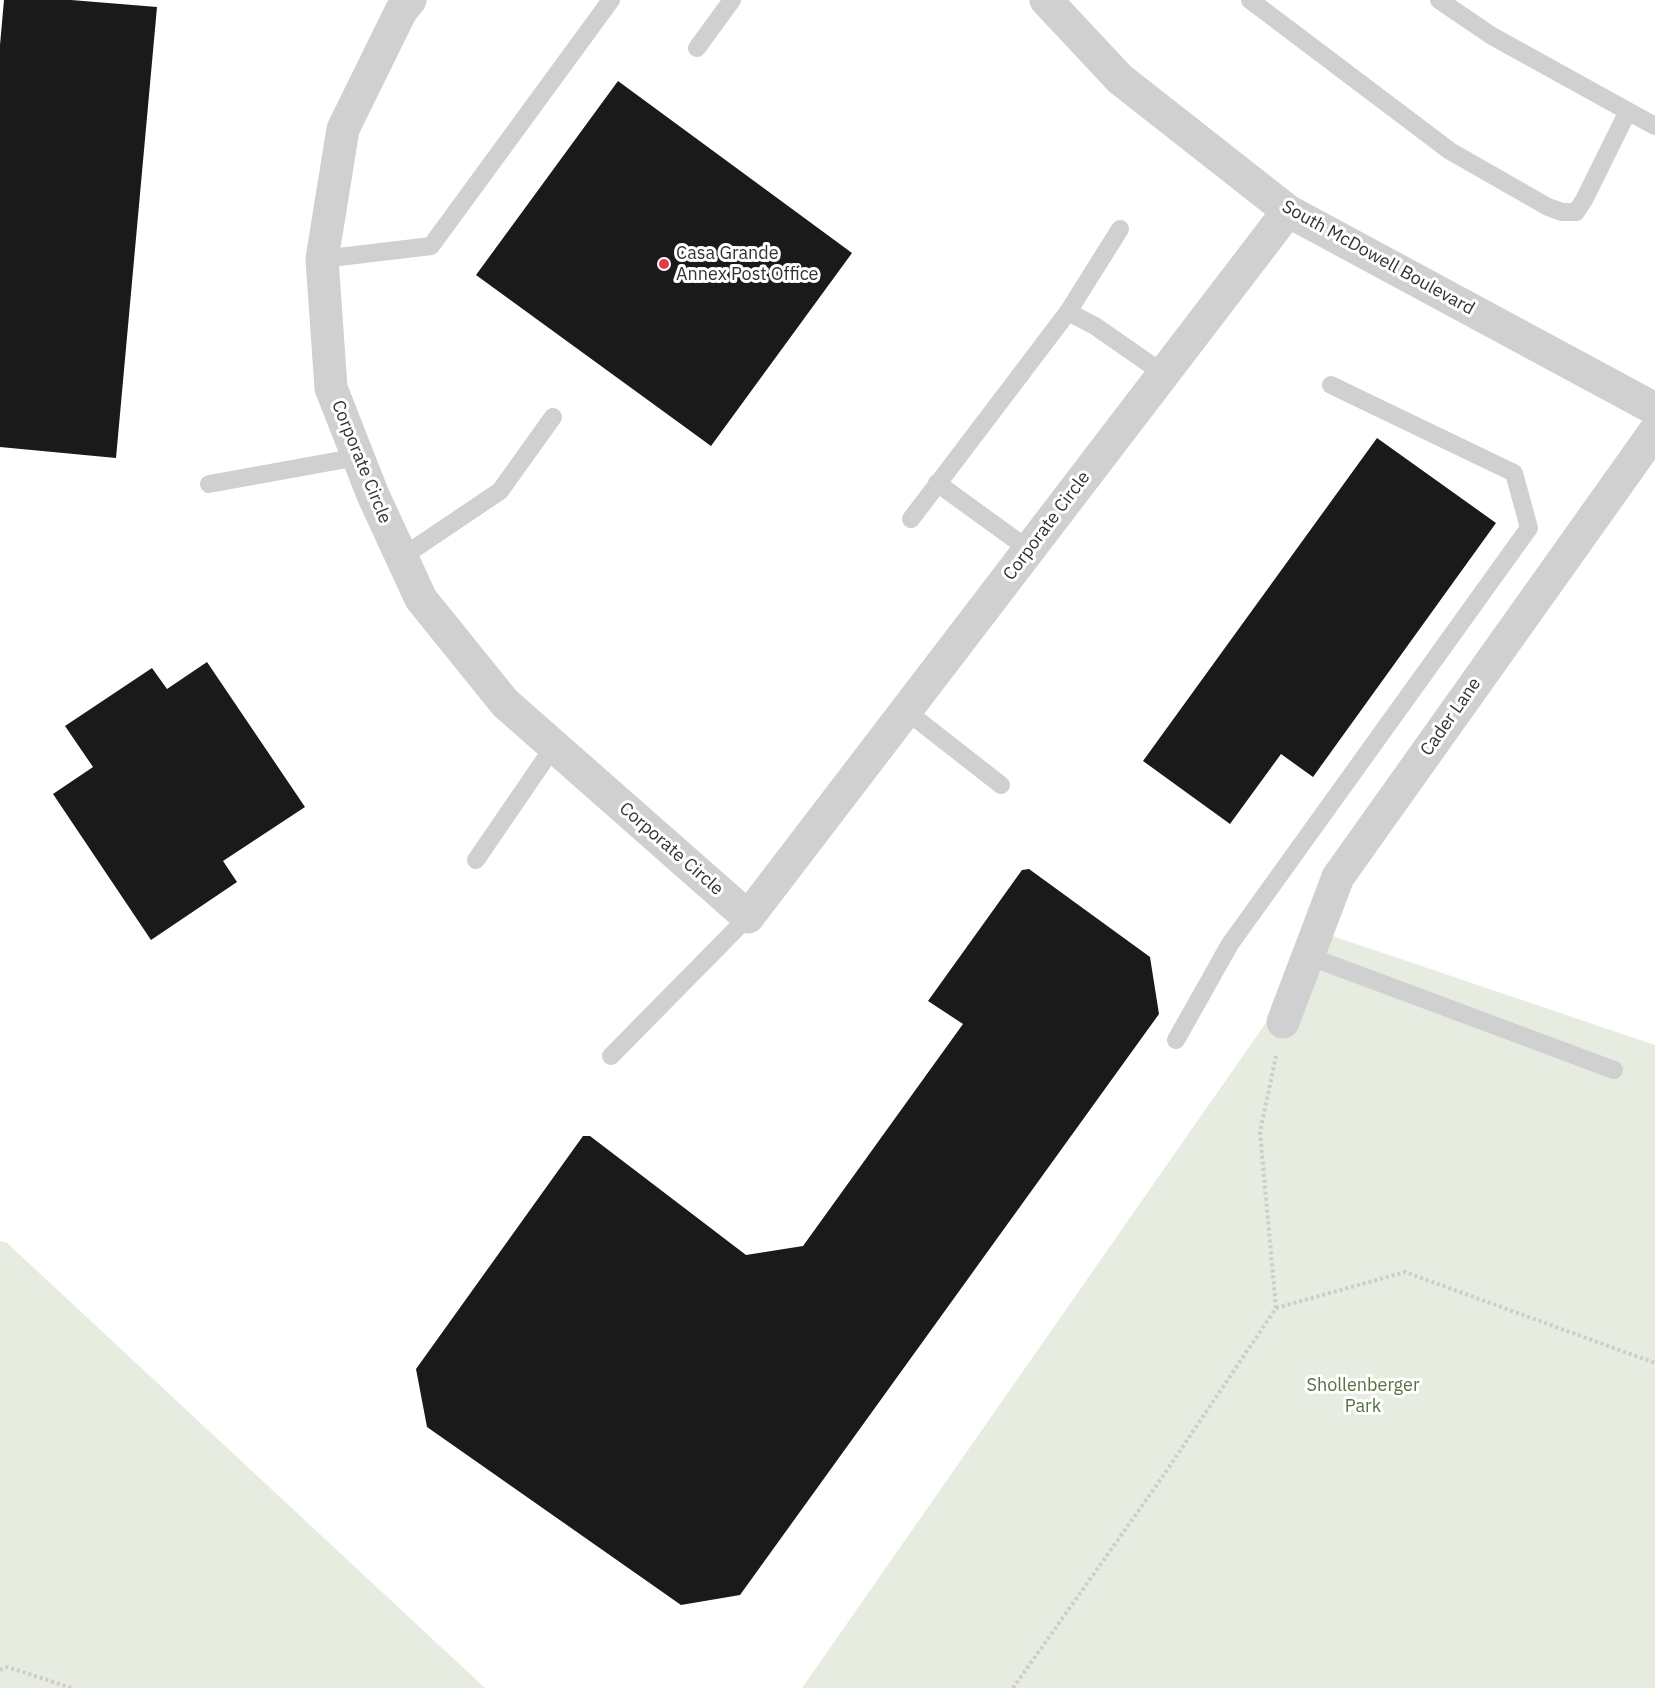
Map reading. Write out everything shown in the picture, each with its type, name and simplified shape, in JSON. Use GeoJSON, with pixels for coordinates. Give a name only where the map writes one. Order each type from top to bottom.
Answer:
{"type":"FeatureCollection","features":[{"type":"Feature","properties":{"kind":"street","name":"Corporate Circle"},"geometry":{"type":"LineString","coordinates":[[410,0],[401,11],[343,129],[322,260],[331,388],[358,457],[421,599],[505,703],[748,917],[1288,211]]}},
{"type":"Feature","properties":{"kind":"street","name":"South McDowell Boulevard"},"geometry":{"type":"LineString","coordinates":[[1046,0],[1120,79],[1288,211],[1655,409]]}},
{"type":"Feature","properties":{"kind":"street","name":"Cader Lane"},"geometry":{"type":"LineString","coordinates":[[1283,1022],[1338,877],[1655,431]]}},
{"type":"Feature","properties":{"kind":"lane"},"geometry":{"type":"LineString","coordinates":[[322,260],[431,246],[612,0]]}},
{"type":"Feature","properties":{"kind":"lane"},"geometry":{"type":"LineString","coordinates":[[697,48],[732,0]]}},
{"type":"Feature","properties":{"kind":"lane"},"geometry":{"type":"LineString","coordinates":[[1250,0],[1450,151],[1548,207],[1562,212],[1576,212],[1584,200],[1628,111]]}},
{"type":"Feature","properties":{"kind":"lane"},"geometry":{"type":"LineString","coordinates":[[1439,0],[1492,36],[1655,126]]}},
{"type":"Feature","properties":{"kind":"lane"},"geometry":{"type":"LineString","coordinates":[[911,519],[1068,312],[1120,229]]}},
{"type":"Feature","properties":{"kind":"lane"},"geometry":{"type":"LineString","coordinates":[[1068,312],[1095,326],[1164,374]]}},
{"type":"Feature","properties":{"kind":"lane"},"geometry":{"type":"LineString","coordinates":[[1176,1040],[1230,944],[1529,528],[1514,473],[1330,385]]}},
{"type":"Feature","properties":{"kind":"lane"},"geometry":{"type":"LineString","coordinates":[[402,557],[500,491],[554,417]]}},
{"type":"Feature","properties":{"kind":"lane"},"geometry":{"type":"LineString","coordinates":[[209,484],[358,457]]}},
{"type":"Feature","properties":{"kind":"lane"},"geometry":{"type":"LineString","coordinates":[[937,483],[1028,549]]}},
{"type":"Feature","properties":{"kind":"lane"},"geometry":{"type":"LineString","coordinates":[[905,710],[1001,785]]}},
{"type":"Feature","properties":{"kind":"lane"},"geometry":{"type":"LineString","coordinates":[[476,860],[554,746]]}},
{"type":"Feature","properties":{"kind":"lane"},"geometry":{"type":"LineString","coordinates":[[610,1056],[748,917]]}},
{"type":"Feature","properties":{"kind":"lane"},"geometry":{"type":"LineString","coordinates":[[1308,956],[1614,1070]]}},
{"type":"Feature","properties":{"kind":"path"},"geometry":{"type":"LineString","coordinates":[[1012,1688],[1161,1479],[1276,1308],[1260,1132],[1283,1022]]}},
{"type":"Feature","properties":{"kind":"path"},"geometry":{"type":"LineString","coordinates":[[1276,1308],[1405,1272],[1655,1363]]}},
{"type":"Feature","properties":{"kind":"path"},"geometry":{"type":"LineString","coordinates":[[0,1670],[7,1667],[72,1688]]}},
{"type":"Feature","properties":{"kind":"green space","name":"Shollenberger Park"},"geometry":{"type":"Polygon","coordinates":[[[1303,926],[1655,1045],[1655,1688],[802,1688],[1270,1017],[1303,926]]]}},
{"type":"Feature","properties":{"kind":"green space"},"geometry":{"type":"Polygon","coordinates":[[[0,1241],[6,1242],[485,1688],[0,1688],[0,1241]]]}},
{"type":"Feature","properties":{"kind":"building"},"geometry":{"type":"Polygon","coordinates":[[[4,0],[71,0],[157,7],[116,458],[0,447],[0,45],[4,0]]]}},
{"type":"Feature","properties":{"kind":"building","name":"Casa Grande Annex Post Office"},"geometry":{"type":"Polygon","coordinates":[[[618,81],[852,253],[711,446],[476,275],[618,81]]]}},
{"type":"Feature","properties":{"kind":"building"},"geometry":{"type":"Polygon","coordinates":[[[1377,438],[1496,523],[1313,777],[1281,754],[1230,824],[1143,761],[1377,438]]]}},
{"type":"Feature","properties":{"kind":"building"},"geometry":{"type":"Polygon","coordinates":[[[207,662],[305,807],[223,861],[237,882],[151,940],[53,794],[93,767],[65,726],[152,668],[167,689],[207,662]]]}},
{"type":"Feature","properties":{"kind":"building"},"geometry":{"type":"Polygon","coordinates":[[[1029,869],[1150,957],[1159,1014],[740,1595],[681,1605],[427,1427],[416,1369],[583,1136],[590,1136],[746,1255],[803,1246],[963,1024],[928,1001],[1022,870],[1029,869]]]}},
{"type":"Feature","properties":{"kind":"place","name":"Casa Grande Annex Post Office"},"geometry":{"type":"Point","coordinates":[664,264]}}]}
